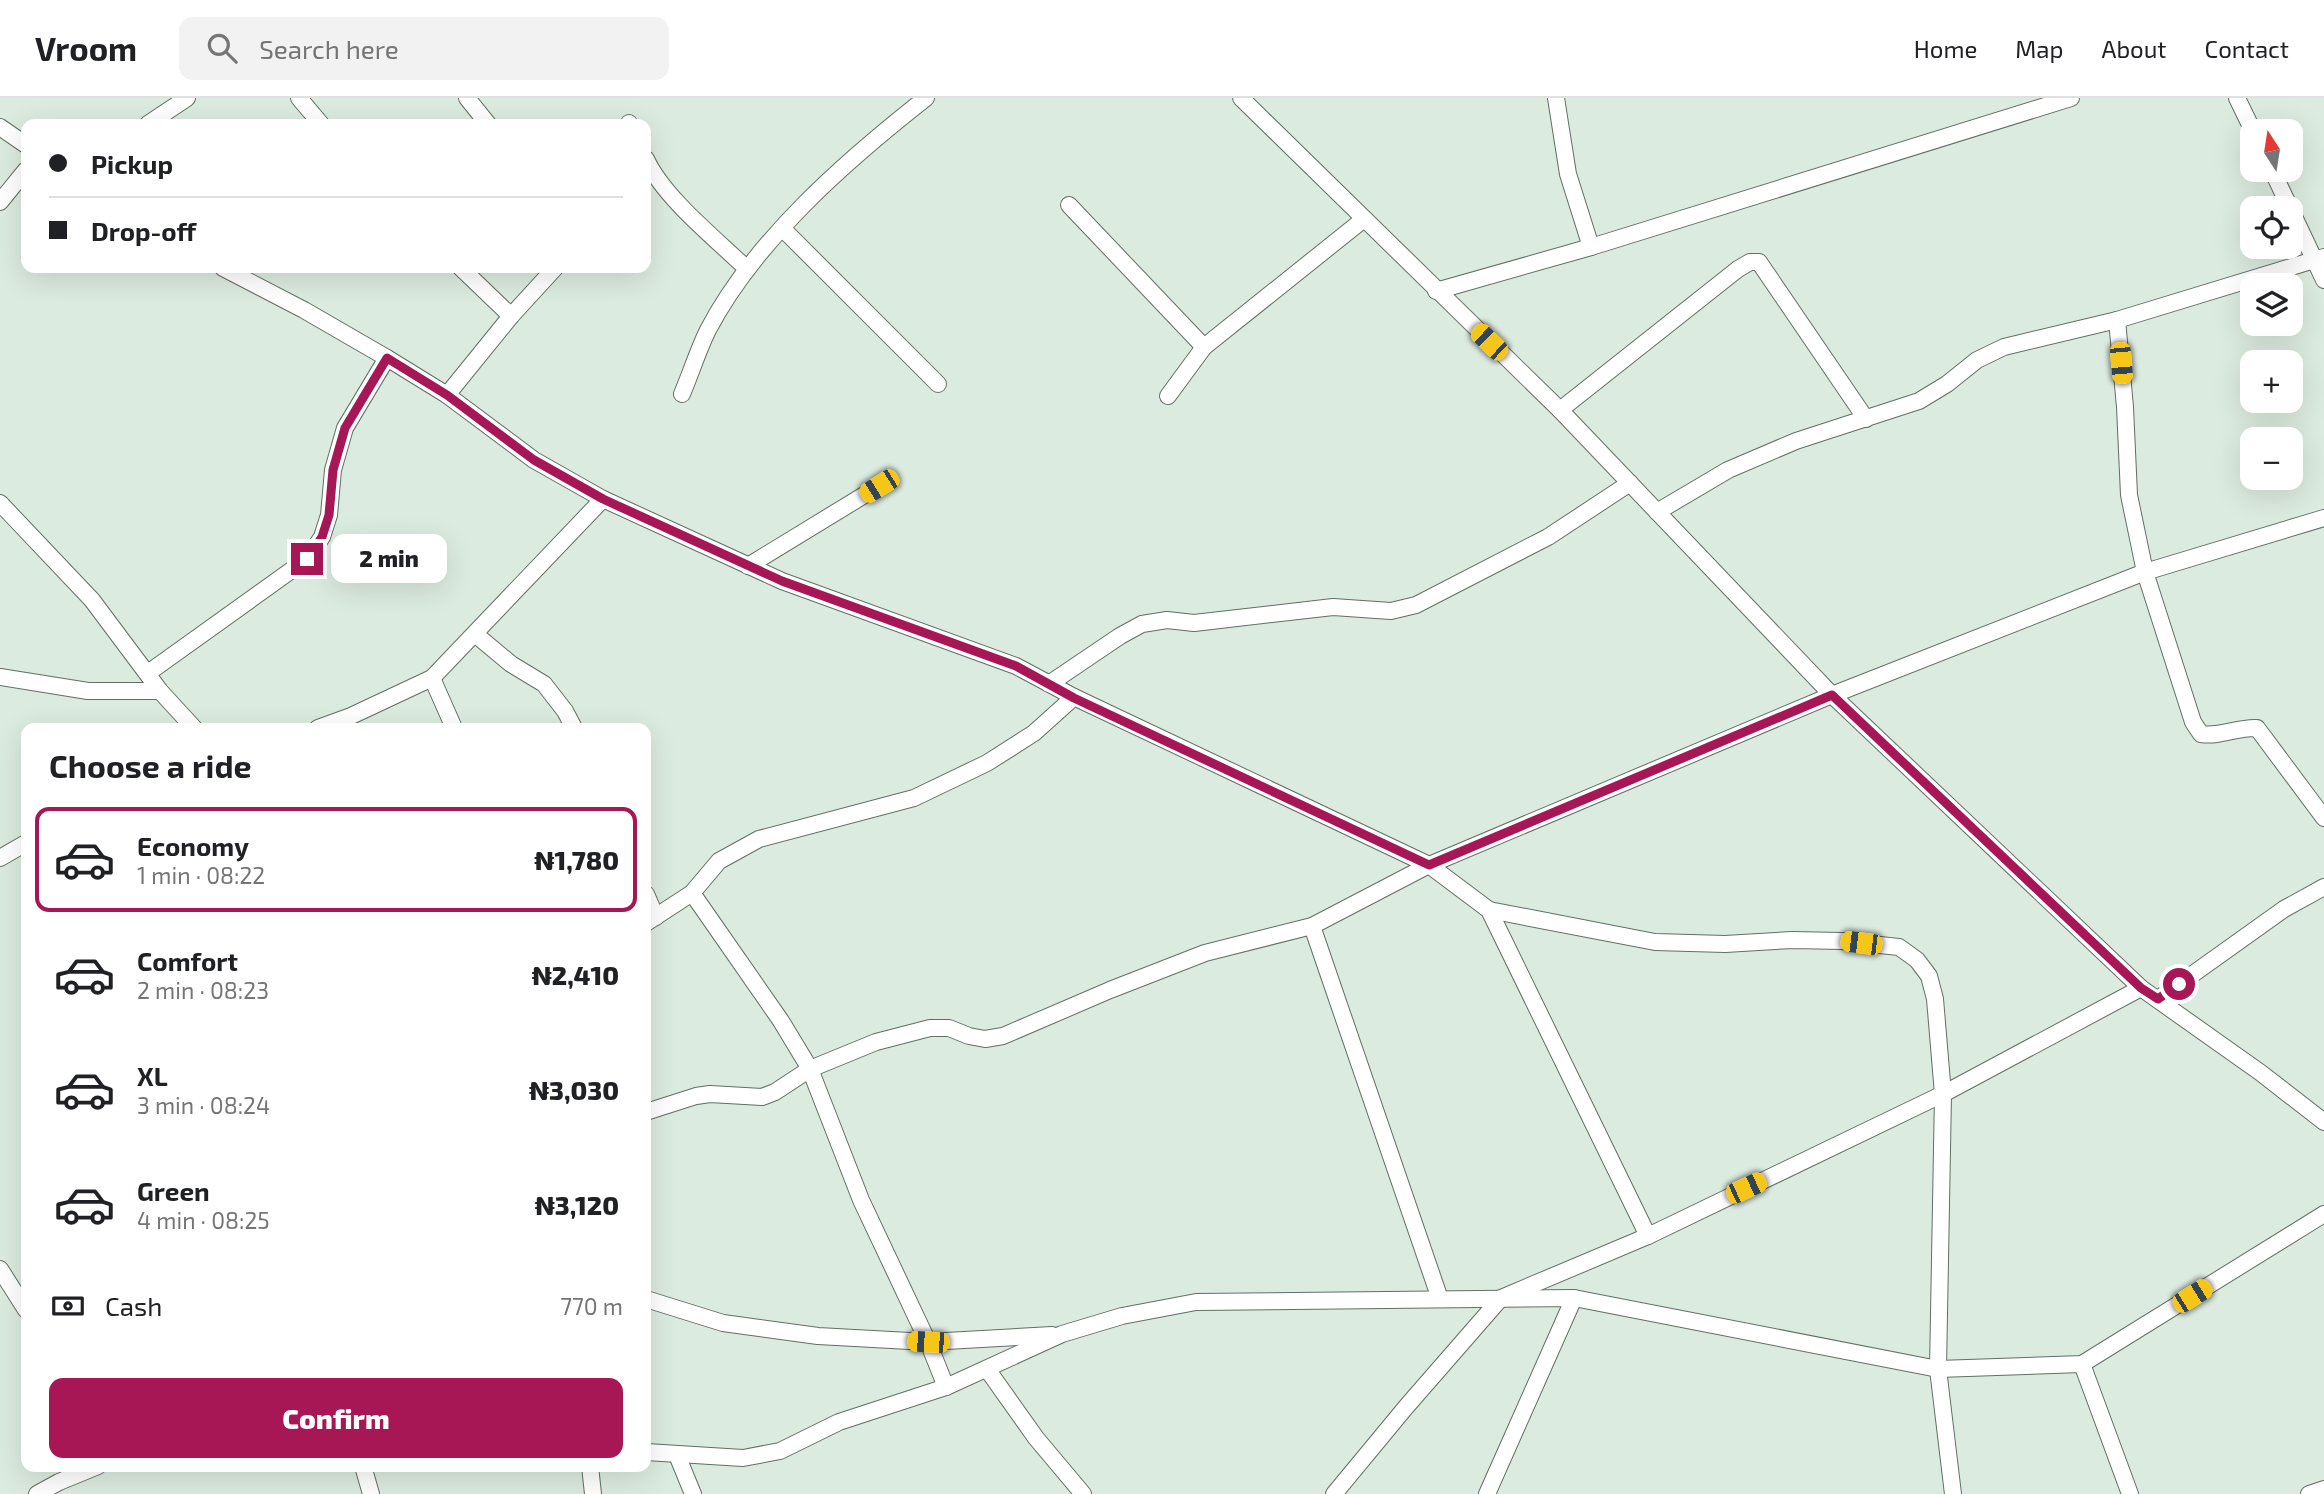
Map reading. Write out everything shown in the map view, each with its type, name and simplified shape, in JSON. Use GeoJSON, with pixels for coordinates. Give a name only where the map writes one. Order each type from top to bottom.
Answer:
{"type":"FeatureCollection","features":[{"type":"Feature","properties":{"kind":"street"},"geometry":{"type":"LineString","coordinates":[[156,119],[187,98]]}},
{"type":"Feature","properties":{"kind":"street"},"geometry":{"type":"LineString","coordinates":[[299,98],[316,118]]}},
{"type":"Feature","properties":{"kind":"street"},"geometry":{"type":"LineString","coordinates":[[467,98],[484,119]]}},
{"type":"Feature","properties":{"kind":"street"},"geometry":{"type":"LineString","coordinates":[[682,394],[708,330],[747,269],[782,228],[868,144],[926,98]]}},
{"type":"Feature","properties":{"kind":"street"},"geometry":{"type":"LineString","coordinates":[[1241,98],[1560,410],[1832,695],[2141,988],[2324,1122]]}},
{"type":"Feature","properties":{"kind":"street"},"geometry":{"type":"LineString","coordinates":[[1556,98],[1568,174],[1591,247]]}},
{"type":"Feature","properties":{"kind":"street"},"geometry":{"type":"LineString","coordinates":[[1436,291],[1591,247],[2071,98]]}},
{"type":"Feature","properties":{"kind":"street"},"geometry":{"type":"LineString","coordinates":[[2237,98],[2247,119]]}},
{"type":"Feature","properties":{"kind":"street"},"geometry":{"type":"LineString","coordinates":[[0,127],[21,142]]}},
{"type":"Feature","properties":{"kind":"street"},"geometry":{"type":"LineString","coordinates":[[651,171],[682,206],[747,269]]}},
{"type":"Feature","properties":{"kind":"street"},"geometry":{"type":"LineString","coordinates":[[0,202],[21,176]]}},
{"type":"Feature","properties":{"kind":"street"},"geometry":{"type":"LineString","coordinates":[[2279,182],[2320,258],[2324,280]]}},
{"type":"Feature","properties":{"kind":"street"},"geometry":{"type":"LineString","coordinates":[[1069,205],[1204,347]]}},
{"type":"Feature","properties":{"kind":"street"},"geometry":{"type":"LineString","coordinates":[[1167,396],[1204,347],[1364,219]]}},
{"type":"Feature","properties":{"kind":"street"},"geometry":{"type":"LineString","coordinates":[[782,228],[938,384]]}},
{"type":"Feature","properties":{"kind":"street"},"geometry":{"type":"LineString","coordinates":[[1657,512],[1728,470],[1797,441],[1919,401],[1978,360],[2004,347],[2117,320],[2320,258]]}},
{"type":"Feature","properties":{"kind":"street"},"geometry":{"type":"LineString","coordinates":[[1560,410],[1738,269],[1750,262],[1759,262],[1866,419]]}},
{"type":"Feature","properties":{"kind":"street"},"geometry":{"type":"LineString","coordinates":[[233,273],[387,358],[447,395],[534,460],[603,499],[782,581],[1016,666],[1074,698],[1429,865],[1489,910],[1655,942],[1725,944],[1792,940],[1842,941],[1899,947],[1917,960],[1929,976],[1935,999],[1943,1094],[1938,1369],[1953,1494]]}},
{"type":"Feature","properties":{"kind":"street"},"geometry":{"type":"LineString","coordinates":[[466,273],[511,316]]}},
{"type":"Feature","properties":{"kind":"street"},"geometry":{"type":"LineString","coordinates":[[447,395],[511,316],[550,273]]}},
{"type":"Feature","properties":{"kind":"street"},"geometry":{"type":"LineString","coordinates":[[2117,320],[2129,495],[2146,572],[2193,722],[2202,734],[2214,736],[2245,727],[2257,728],[2324,818]]}},
{"type":"Feature","properties":{"kind":"street"},"geometry":{"type":"LineString","coordinates":[[148,673],[307,559],[322,537],[329,515],[333,470],[345,428],[387,358]]}},
{"type":"Feature","properties":{"kind":"street"},"geometry":{"type":"LineString","coordinates":[[1049,684],[1142,624],[1167,620],[1194,624],[1334,607],[1391,611],[1416,605],[1548,537],[1630,483]]}},
{"type":"Feature","properties":{"kind":"street"},"geometry":{"type":"LineString","coordinates":[[748,566],[879,486]]}},
{"type":"Feature","properties":{"kind":"street"},"geometry":{"type":"LineString","coordinates":[[332,723],[432,678],[603,499]]}},
{"type":"Feature","properties":{"kind":"street"},"geometry":{"type":"LineString","coordinates":[[0,503],[92,600],[160,691],[189,723]]}},
{"type":"Feature","properties":{"kind":"street"},"geometry":{"type":"LineString","coordinates":[[651,1110],[710,1094],[762,1097],[775,1092],[810,1069],[876,1042],[930,1028],[949,1028],[985,1039],[1003,1036],[1205,953],[1312,926],[1429,865],[1832,695],[2146,572],[2324,518]]}},
{"type":"Feature","properties":{"kind":"street"},"geometry":{"type":"LineString","coordinates":[[475,634],[511,664],[544,684],[571,723]]}},
{"type":"Feature","properties":{"kind":"street"},"geometry":{"type":"LineString","coordinates":[[0,677],[88,691],[160,691]]}},
{"type":"Feature","properties":{"kind":"street"},"geometry":{"type":"LineString","coordinates":[[432,678],[452,723]]}},
{"type":"Feature","properties":{"kind":"street"},"geometry":{"type":"LineString","coordinates":[[651,920],[692,893],[719,861],[759,839],[914,798],[987,763],[1034,733],[1074,698]]}},
{"type":"Feature","properties":{"kind":"street"},"geometry":{"type":"LineString","coordinates":[[0,858],[21,846]]}},
{"type":"Feature","properties":{"kind":"street"},"geometry":{"type":"LineString","coordinates":[[2158,999],[2284,909],[2324,887]]}},
{"type":"Feature","properties":{"kind":"street"},"geometry":{"type":"LineString","coordinates":[[692,893],[810,1069],[861,1200],[928,1342],[946,1387]]}},
{"type":"Feature","properties":{"kind":"street"},"geometry":{"type":"LineString","coordinates":[[1489,910],[1648,1236]]}},
{"type":"Feature","properties":{"kind":"street"},"geometry":{"type":"LineString","coordinates":[[1312,926],[1440,1299]]}},
{"type":"Feature","properties":{"kind":"street"},"geometry":{"type":"LineString","coordinates":[[1334,1494],[1502,1298],[1648,1236],[1943,1094],[2141,988]]}},
{"type":"Feature","properties":{"kind":"street"},"geometry":{"type":"LineString","coordinates":[[651,1452],[743,1458],[780,1451],[839,1422],[946,1387],[1062,1334],[1122,1316],[1196,1301],[1574,1298],[1938,1369],[2082,1364],[2324,1214]]}},
{"type":"Feature","properties":{"kind":"street"},"geometry":{"type":"LineString","coordinates":[[0,1269],[21,1302]]}},
{"type":"Feature","properties":{"kind":"street"},"geometry":{"type":"LineString","coordinates":[[1487,1494],[1574,1298]]}},
{"type":"Feature","properties":{"kind":"street"},"geometry":{"type":"LineString","coordinates":[[651,1301],[723,1323],[818,1336],[928,1342],[1062,1334]]}},
{"type":"Feature","properties":{"kind":"street"},"geometry":{"type":"LineString","coordinates":[[2082,1364],[2130,1494]]}},
{"type":"Feature","properties":{"kind":"street"},"geometry":{"type":"LineString","coordinates":[[987,1368],[1036,1438],[1083,1494]]}},
{"type":"Feature","properties":{"kind":"street"},"geometry":{"type":"LineString","coordinates":[[677,1455],[693,1494]]}},
{"type":"Feature","properties":{"kind":"street"},"geometry":{"type":"LineString","coordinates":[[37,1494],[83,1472]]}},
{"type":"Feature","properties":{"kind":"street"},"geometry":{"type":"LineString","coordinates":[[365,1472],[371,1494]]}},
{"type":"Feature","properties":{"kind":"street"},"geometry":{"type":"LineString","coordinates":[[591,1472],[593,1494]]}},
{"type":"Feature","properties":{"kind":"street"},"geometry":{"type":"LineString","coordinates":[[2309,1494],[2324,1489]]}},
{"type":"Feature","properties":{"kind":"route"},"geometry":{"type":"LineString","coordinates":[[307,559],[322,537],[329,515],[333,470],[345,428],[387,358],[447,395],[534,460],[603,499],[782,581],[1016,666],[1074,698],[1429,865],[1832,695],[2141,988],[2158,999],[2179,984]]}}]}
